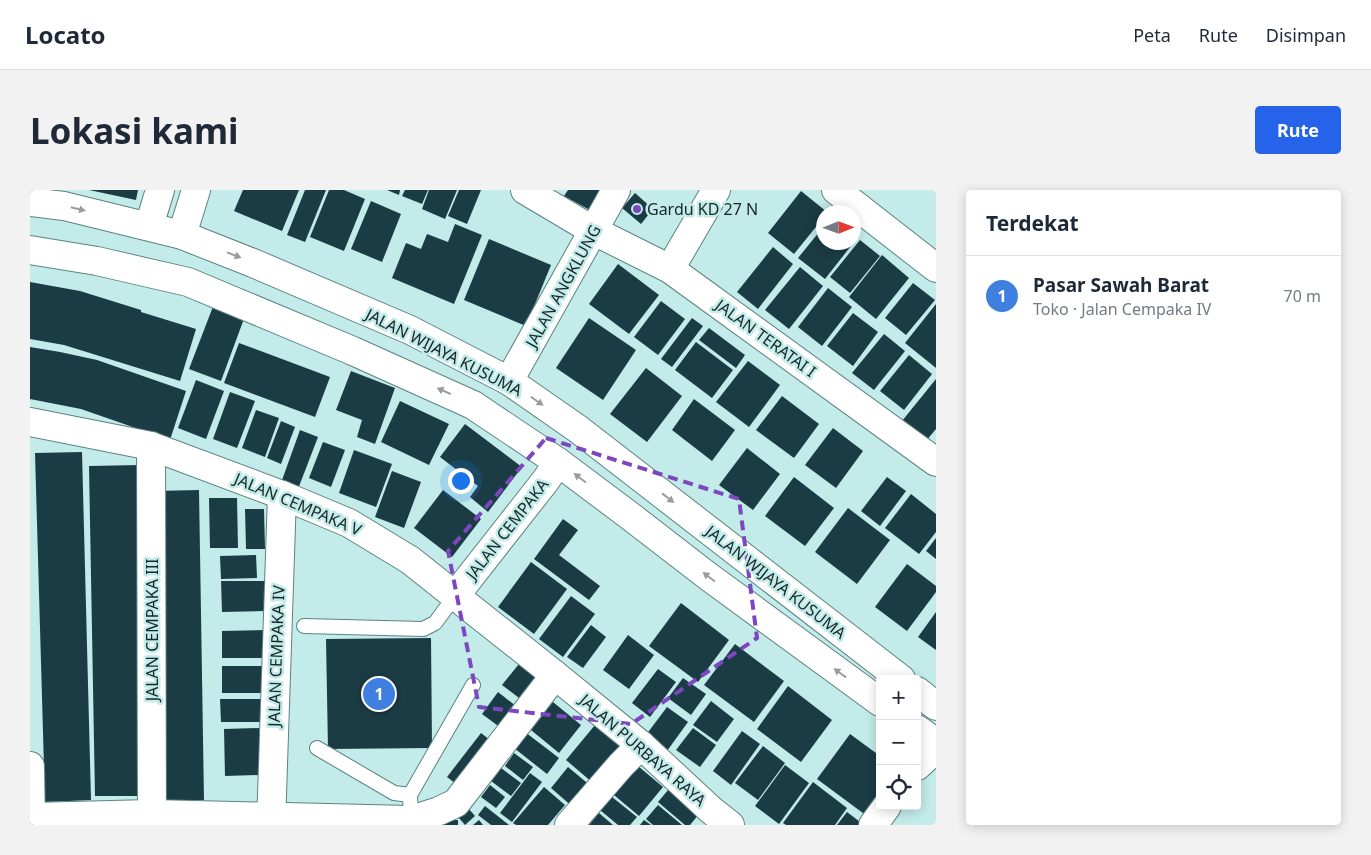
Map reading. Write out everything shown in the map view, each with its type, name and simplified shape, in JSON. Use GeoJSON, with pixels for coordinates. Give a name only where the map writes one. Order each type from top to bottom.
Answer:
{"type":"FeatureCollection","features":[{"type":"Feature","properties":{"kind":"street"},"geometry":{"type":"LineString","coordinates":[[149,226],[160,190]]}},
{"type":"Feature","properties":{"kind":"street"},"geometry":{"type":"LineString","coordinates":[[182,235],[196,190]]}},
{"type":"Feature","properties":{"kind":"street","name":"JALAN TERATAI I"},"geometry":{"type":"LineString","coordinates":[[526,190],[594,231],[670,269],[932,450]]}},
{"type":"Feature","properties":{"kind":"street","name":"JALAN ANGKLUNG"},"geometry":{"type":"LineString","coordinates":[[509,382],[616,190]]}},
{"type":"Feature","properties":{"kind":"street"},"geometry":{"type":"LineString","coordinates":[[670,269],[716,190]]}},
{"type":"Feature","properties":{"kind":"street"},"geometry":{"type":"LineString","coordinates":[[836,190],[936,268]]}},
{"type":"Feature","properties":{"kind":"street","name":"JALAN WIJAYA KUSUMA"},"geometry":{"type":"LineString","coordinates":[[30,202],[64,206],[182,235],[410,330],[509,382],[567,421],[896,675]]}},
{"type":"Feature","properties":{"kind":"street","name":"JALAN WIJAYA KUSUMA"},"geometry":{"type":"LineString","coordinates":[[30,250],[97,261],[188,282],[353,351],[472,404],[552,458],[709,577],[876,699]]}},
{"type":"Feature","properties":{"kind":"street"},"geometry":{"type":"LineString","coordinates":[[552,458],[567,421]]}},
{"type":"Feature","properties":{"kind":"street","name":"JALAN CEMPAKA V"},"geometry":{"type":"LineString","coordinates":[[30,422],[151,446],[282,495],[349,523],[410,560],[555,675]]}},
{"type":"Feature","properties":{"kind":"street","name":"JALAN CEMPAKA III"},"geometry":{"type":"LineString","coordinates":[[151,446],[152,819]]}},
{"type":"Feature","properties":{"kind":"street","name":"JALAN CEMPAKA"},"geometry":{"type":"LineString","coordinates":[[455,596],[546,480],[552,458]]}},
{"type":"Feature","properties":{"kind":"street","name":"JALAN CEMPAKA IV"},"geometry":{"type":"LineString","coordinates":[[271,821],[282,495]]}},
{"type":"Feature","properties":{"kind":"street"},"geometry":{"type":"LineString","coordinates":[[30,766],[30,819],[271,821],[439,811],[456,803],[555,675]]}},
{"type":"Feature","properties":{"kind":"street","name":"JALAN PURBAYA RAYA"},"geometry":{"type":"LineString","coordinates":[[555,675],[641,745],[714,820]]}},
{"type":"Feature","properties":{"kind":"street"},"geometry":{"type":"LineString","coordinates":[[921,694],[936,706]]}},
{"type":"Feature","properties":{"kind":"street"},"geometry":{"type":"LineString","coordinates":[[921,732],[936,743]]}},
{"type":"Feature","properties":{"kind":"street"},"geometry":{"type":"LineString","coordinates":[[569,825],[641,745]]}},
{"type":"Feature","properties":{"kind":"street"},"geometry":{"type":"LineString","coordinates":[[918,765],[936,748]]}},
{"type":"Feature","properties":{"kind":"street"},"geometry":{"type":"LineString","coordinates":[[873,825],[884,810]]}},
{"type":"Feature","properties":{"kind":"lane"},"geometry":{"type":"LineString","coordinates":[[304,626],[423,629],[434,623],[455,596]]}},
{"type":"Feature","properties":{"kind":"lane"},"geometry":{"type":"LineString","coordinates":[[317,748],[394,793],[411,813],[473,685]]}},
{"type":"Feature","properties":{"kind":"highlighted area"},"geometry":{"type":"Polygon","coordinates":[[[546,438],[739,499],[757,638],[631,724],[479,707],[448,551],[546,438]]]}},
{"type":"Feature","properties":{"kind":"building"},"geometry":{"type":"Polygon","coordinates":[[[89,190],[138,190],[136,200],[89,190]]]}},
{"type":"Feature","properties":{"kind":"building"},"geometry":{"type":"Polygon","coordinates":[[[243,190],[299,190],[282,231],[234,211],[243,190]]]}},
{"type":"Feature","properties":{"kind":"building"},"geometry":{"type":"Polygon","coordinates":[[[305,190],[326,190],[305,242],[287,235],[305,190]]]}},
{"type":"Feature","properties":{"kind":"building"},"geometry":{"type":"Polygon","coordinates":[[[329,190],[344,190],[365,199],[344,251],[310,237],[329,190]]]}},
{"type":"Feature","properties":{"kind":"building"},"geometry":{"type":"Polygon","coordinates":[[[387,190],[400,190],[399,195],[387,190]]]}},
{"type":"Feature","properties":{"kind":"building"},"geometry":{"type":"Polygon","coordinates":[[[405,190],[428,190],[422,204],[402,196],[405,190]]]}},
{"type":"Feature","properties":{"kind":"building"},"geometry":{"type":"Polygon","coordinates":[[[429,190],[457,190],[445,219],[422,209],[429,190]]]}},
{"type":"Feature","properties":{"kind":"building"},"geometry":{"type":"Polygon","coordinates":[[[459,190],[481,190],[467,224],[448,216],[459,190]]]}},
{"type":"Feature","properties":{"kind":"building"},"geometry":{"type":"Polygon","coordinates":[[[568,190],[610,190],[597,214],[564,196],[568,190]]]}},
{"type":"Feature","properties":{"kind":"building"},"geometry":{"type":"Polygon","coordinates":[[[801,191],[818,205],[816,205],[816,227],[794,254],[768,233],[801,191]]]}},
{"type":"Feature","properties":{"kind":"building","name":"Gardu KD 27 N"},"geometry":{"type":"Polygon","coordinates":[[[635,193],[653,209],[641,224],[622,208],[635,193]]]}},
{"type":"Feature","properties":{"kind":"building"},"geometry":{"type":"Polygon","coordinates":[[[371,201],[401,214],[382,262],[351,249],[371,201]]]}},
{"type":"Feature","properties":{"kind":"building"},"geometry":{"type":"Polygon","coordinates":[[[455,224],[482,235],[454,304],[392,278],[406,243],[421,249],[427,234],[448,242],[455,224]]]}},
{"type":"Feature","properties":{"kind":"building"},"geometry":{"type":"Polygon","coordinates":[[[816,236],[816,250],[848,250],[825,279],[798,258],[816,236]]]}},
{"type":"Feature","properties":{"kind":"building"},"geometry":{"type":"Polygon","coordinates":[[[489,239],[551,265],[526,326],[464,300],[489,239]]]}},
{"type":"Feature","properties":{"kind":"building"},"geometry":{"type":"Polygon","coordinates":[[[861,241],[880,256],[850,293],[830,277],[852,250],[861,250],[861,241]]]}},
{"type":"Feature","properties":{"kind":"building"},"geometry":{"type":"Polygon","coordinates":[[[773,247],[793,264],[758,309],[737,292],[773,247]]]}},
{"type":"Feature","properties":{"kind":"building"},"geometry":{"type":"Polygon","coordinates":[[[882,255],[909,278],[876,319],[849,297],[882,255]]]}},
{"type":"Feature","properties":{"kind":"building"},"geometry":{"type":"Polygon","coordinates":[[[618,264],[659,295],[629,334],[589,304],[618,264]]]}},
{"type":"Feature","properties":{"kind":"building"},"geometry":{"type":"Polygon","coordinates":[[[800,267],[823,286],[789,329],[765,310],[800,267]]]}},
{"type":"Feature","properties":{"kind":"building"},"geometry":{"type":"Polygon","coordinates":[[[30,282],[80,291],[196,329],[180,381],[64,345],[30,339],[30,282]]]}},
{"type":"Feature","properties":{"kind":"building"},"geometry":{"type":"Polygon","coordinates":[[[913,283],[935,300],[906,335],[885,318],[913,283]]]}},
{"type":"Feature","properties":{"kind":"building"},"geometry":{"type":"Polygon","coordinates":[[[828,288],[852,307],[822,346],[798,327],[828,288]]]}},
{"type":"Feature","properties":{"kind":"building"},"geometry":{"type":"Polygon","coordinates":[[[661,301],[685,319],[658,355],[634,337],[661,301]]]}},
{"type":"Feature","properties":{"kind":"building"},"geometry":{"type":"Polygon","coordinates":[[[214,304],[245,316],[221,381],[189,369],[214,304]]]}},
{"type":"Feature","properties":{"kind":"building"},"geometry":{"type":"Polygon","coordinates":[[[936,304],[936,368],[905,343],[936,304]]]}},
{"type":"Feature","properties":{"kind":"building"},"geometry":{"type":"Polygon","coordinates":[[[853,313],[878,332],[853,366],[827,346],[853,313]]]}},
{"type":"Feature","properties":{"kind":"building"},"geometry":{"type":"Polygon","coordinates":[[[589,318],[636,350],[603,400],[556,368],[589,318]]]}},
{"type":"Feature","properties":{"kind":"building"},"geometry":{"type":"Polygon","coordinates":[[[692,318],[703,326],[672,367],[661,359],[692,318]]]}},
{"type":"Feature","properties":{"kind":"building"},"geometry":{"type":"Polygon","coordinates":[[[709,328],[745,355],[736,368],[699,340],[709,328]]]}},
{"type":"Feature","properties":{"kind":"building"},"geometry":{"type":"Polygon","coordinates":[[[884,334],[905,351],[874,390],[852,373],[884,334]]]}},
{"type":"Feature","properties":{"kind":"building"},"geometry":{"type":"Polygon","coordinates":[[[696,342],[733,370],[712,398],[675,370],[696,342]]]}},
{"type":"Feature","properties":{"kind":"building"},"geometry":{"type":"Polygon","coordinates":[[[239,343],[330,377],[315,417],[224,383],[239,343]]]}},
{"type":"Feature","properties":{"kind":"building"},"geometry":{"type":"Polygon","coordinates":[[[30,347],[97,360],[186,391],[170,440],[81,409],[30,399],[30,347]]]}},
{"type":"Feature","properties":{"kind":"building"},"geometry":{"type":"Polygon","coordinates":[[[909,355],[932,374],[904,410],[880,391],[909,355]]]}},
{"type":"Feature","properties":{"kind":"building"},"geometry":{"type":"Polygon","coordinates":[[[748,361],[780,385],[749,427],[716,402],[748,361]]]}},
{"type":"Feature","properties":{"kind":"building"},"geometry":{"type":"Polygon","coordinates":[[[646,368],[682,396],[647,442],[610,414],[646,368]]]}},
{"type":"Feature","properties":{"kind":"building"},"geometry":{"type":"Polygon","coordinates":[[[351,371],[395,388],[375,444],[357,437],[362,420],[336,410],[351,371]]]}},
{"type":"Feature","properties":{"kind":"building"},"geometry":{"type":"Polygon","coordinates":[[[936,379],[936,429],[926,441],[902,421],[936,379]]]}},
{"type":"Feature","properties":{"kind":"building"},"geometry":{"type":"Polygon","coordinates":[[[196,380],[224,391],[206,439],[178,428],[196,380]]]}},
{"type":"Feature","properties":{"kind":"building"},"geometry":{"type":"Polygon","coordinates":[[[230,392],[255,401],[237,448],[213,439],[230,392]]]}},
{"type":"Feature","properties":{"kind":"building"},"geometry":{"type":"Polygon","coordinates":[[[782,396],[819,424],[794,458],[756,430],[782,396]]]}},
{"type":"Feature","properties":{"kind":"building"},"geometry":{"type":"Polygon","coordinates":[[[694,399],[735,430],[712,461],[672,430],[694,399]]]}},
{"type":"Feature","properties":{"kind":"building"},"geometry":{"type":"Polygon","coordinates":[[[400,401],[449,424],[429,465],[381,442],[400,401]]]}},
{"type":"Feature","properties":{"kind":"building"},"geometry":{"type":"Polygon","coordinates":[[[256,410],[279,418],[265,457],[242,448],[256,410]]]}},
{"type":"Feature","properties":{"kind":"building"},"geometry":{"type":"Polygon","coordinates":[[[281,421],[295,427],[281,464],[267,458],[281,421]]]}},
{"type":"Feature","properties":{"kind":"building"},"geometry":{"type":"Polygon","coordinates":[[[465,424],[522,467],[488,512],[470,497],[478,486],[440,457],[465,424]]]}},
{"type":"Feature","properties":{"kind":"building"},"geometry":{"type":"Polygon","coordinates":[[[833,428],[863,451],[836,488],[805,465],[833,428]]]}},
{"type":"Feature","properties":{"kind":"building"},"geometry":{"type":"Polygon","coordinates":[[[300,430],[318,437],[298,489],[281,483],[300,430]]]}},
{"type":"Feature","properties":{"kind":"building"},"geometry":{"type":"Polygon","coordinates":[[[323,442],[345,450],[331,487],[309,478],[323,442]]]}},
{"type":"Feature","properties":{"kind":"building"},"geometry":{"type":"Polygon","coordinates":[[[747,448],[780,474],[753,510],[719,485],[747,448]]]}},
{"type":"Feature","properties":{"kind":"building"},"geometry":{"type":"Polygon","coordinates":[[[354,450],[392,464],[376,507],[339,493],[354,450]]]}},
{"type":"Feature","properties":{"kind":"building"},"geometry":{"type":"Polygon","coordinates":[[[82,452],[91,800],[45,802],[35,453],[82,452]]]}},
{"type":"Feature","properties":{"kind":"building"},"geometry":{"type":"Polygon","coordinates":[[[140,465],[145,796],[95,796],[89,466],[140,465]]]}},
{"type":"Feature","properties":{"kind":"building"},"geometry":{"type":"Polygon","coordinates":[[[392,471],[421,482],[404,528],[375,517],[392,471]]]}},
{"type":"Feature","properties":{"kind":"building"},"geometry":{"type":"Polygon","coordinates":[[[794,477],[834,508],[805,546],[765,516],[794,477]]]}},
{"type":"Feature","properties":{"kind":"building"},"geometry":{"type":"Polygon","coordinates":[[[887,477],[906,491],[880,526],[861,511],[887,477]]]}},
{"type":"Feature","properties":{"kind":"building"},"geometry":{"type":"Polygon","coordinates":[[[199,490],[204,800],[159,801],[154,491],[199,490]]]}},
{"type":"Feature","properties":{"kind":"building"},"geometry":{"type":"Polygon","coordinates":[[[443,490],[481,519],[452,557],[414,528],[443,490]]]}},
{"type":"Feature","properties":{"kind":"building"},"geometry":{"type":"Polygon","coordinates":[[[911,494],[936,514],[936,532],[919,554],[885,528],[911,494]]]}},
{"type":"Feature","properties":{"kind":"building"},"geometry":{"type":"Polygon","coordinates":[[[209,498],[237,498],[238,548],[210,548],[209,498]]]}},
{"type":"Feature","properties":{"kind":"building"},"geometry":{"type":"Polygon","coordinates":[[[848,508],[890,540],[857,584],[815,552],[848,508]]]}},
{"type":"Feature","properties":{"kind":"building"},"geometry":{"type":"Polygon","coordinates":[[[245,509],[264,509],[265,549],[246,549],[245,509]]]}},
{"type":"Feature","properties":{"kind":"building"},"geometry":{"type":"Polygon","coordinates":[[[563,519],[578,530],[559,555],[600,586],[589,600],[534,559],[563,519]]]}},
{"type":"Feature","properties":{"kind":"building"},"geometry":{"type":"Polygon","coordinates":[[[936,538],[936,559],[926,551],[936,538]]]}},
{"type":"Feature","properties":{"kind":"building"},"geometry":{"type":"Polygon","coordinates":[[[256,555],[257,578],[221,579],[220,556],[256,555]]]}},
{"type":"Feature","properties":{"kind":"building"},"geometry":{"type":"Polygon","coordinates":[[[531,562],[567,589],[534,634],[498,607],[531,562]]]}},
{"type":"Feature","properties":{"kind":"building"},"geometry":{"type":"Polygon","coordinates":[[[907,564],[936,586],[936,592],[907,631],[875,607],[907,564]]]}},
{"type":"Feature","properties":{"kind":"building"},"geometry":{"type":"Polygon","coordinates":[[[221,581],[266,581],[267,611],[222,612],[221,581]]]}},
{"type":"Feature","properties":{"kind":"building"},"geometry":{"type":"Polygon","coordinates":[[[571,596],[595,614],[563,657],[539,639],[571,596]]]}},
{"type":"Feature","properties":{"kind":"building"},"geometry":{"type":"Polygon","coordinates":[[[681,603],[729,640],[698,682],[649,646],[681,603]]]}},
{"type":"Feature","properties":{"kind":"building"},"geometry":{"type":"Polygon","coordinates":[[[936,612],[936,650],[918,637],[936,612]]]}},
{"type":"Feature","properties":{"kind":"building"},"geometry":{"type":"Polygon","coordinates":[[[591,625],[606,637],[583,668],[567,657],[591,625]]]}},
{"type":"Feature","properties":{"kind":"building"},"geometry":{"type":"Polygon","coordinates":[[[266,630],[267,658],[222,658],[222,631],[266,630]]]}},
{"type":"Feature","properties":{"kind":"building"},"geometry":{"type":"Polygon","coordinates":[[[628,635],[654,655],[629,689],[603,670],[628,635]]]}},
{"type":"Feature","properties":{"kind":"building"},"geometry":{"type":"Polygon","coordinates":[[[431,638],[432,748],[328,749],[326,639],[431,638]]]}},
{"type":"Feature","properties":{"kind":"building"},"geometry":{"type":"Polygon","coordinates":[[[735,644],[784,681],[754,722],[704,685],[735,644]]]}},
{"type":"Feature","properties":{"kind":"building"},"geometry":{"type":"Polygon","coordinates":[[[519,664],[543,683],[527,704],[502,685],[519,664]]]}},
{"type":"Feature","properties":{"kind":"building"},"geometry":{"type":"Polygon","coordinates":[[[222,666],[263,666],[264,693],[222,693],[222,666]]]}},
{"type":"Feature","properties":{"kind":"building"},"geometry":{"type":"Polygon","coordinates":[[[658,669],[676,682],[650,717],[632,703],[658,669]]]}},
{"type":"Feature","properties":{"kind":"building"},"geometry":{"type":"Polygon","coordinates":[[[683,678],[706,694],[691,715],[668,698],[683,678]]]}},
{"type":"Feature","properties":{"kind":"building"},"geometry":{"type":"Polygon","coordinates":[[[788,686],[832,720],[801,762],[757,729],[788,686]]]}},
{"type":"Feature","properties":{"kind":"building"},"geometry":{"type":"Polygon","coordinates":[[[498,692],[521,710],[505,731],[482,714],[498,692]]]}},
{"type":"Feature","properties":{"kind":"building"},"geometry":{"type":"Polygon","coordinates":[[[220,699],[263,699],[263,722],[221,722],[220,699]]]}},
{"type":"Feature","properties":{"kind":"building"},"geometry":{"type":"Polygon","coordinates":[[[711,701],[734,719],[717,742],[693,725],[711,701]]]}},
{"type":"Feature","properties":{"kind":"building"},"geometry":{"type":"Polygon","coordinates":[[[553,702],[581,725],[559,753],[531,730],[553,702]]]}},
{"type":"Feature","properties":{"kind":"building"},"geometry":{"type":"Polygon","coordinates":[[[667,707],[688,722],[667,751],[646,735],[667,707]]]}},
{"type":"Feature","properties":{"kind":"building"},"geometry":{"type":"Polygon","coordinates":[[[595,725],[622,748],[593,783],[566,760],[595,725]]]}},
{"type":"Feature","properties":{"kind":"building"},"geometry":{"type":"Polygon","coordinates":[[[259,728],[259,775],[225,776],[224,729],[259,728]]]}},
{"type":"Feature","properties":{"kind":"building"},"geometry":{"type":"Polygon","coordinates":[[[693,728],[716,745],[700,767],[676,750],[693,728]]]}},
{"type":"Feature","properties":{"kind":"building"},"geometry":{"type":"Polygon","coordinates":[[[742,731],[760,744],[731,785],[713,771],[742,731]]]}},
{"type":"Feature","properties":{"kind":"building"},"geometry":{"type":"Polygon","coordinates":[[[525,732],[559,758],[547,774],[514,748],[525,732]]]}},
{"type":"Feature","properties":{"kind":"building"},"geometry":{"type":"Polygon","coordinates":[[[481,733],[494,743],[460,787],[447,777],[481,733]]]}},
{"type":"Feature","properties":{"kind":"building"},"geometry":{"type":"Polygon","coordinates":[[[850,734],[876,753],[877,810],[871,819],[817,779],[850,734]]]}},
{"type":"Feature","properties":{"kind":"building"},"geometry":{"type":"Polygon","coordinates":[[[763,746],[785,763],[758,800],[735,783],[763,746]]]}},
{"type":"Feature","properties":{"kind":"building"},"geometry":{"type":"Polygon","coordinates":[[[514,753],[533,767],[523,780],[505,766],[514,753]]]}},
{"type":"Feature","properties":{"kind":"building"},"geometry":{"type":"Polygon","coordinates":[[[785,765],[809,783],[779,824],[755,806],[785,765]]]}},
{"type":"Feature","properties":{"kind":"building"},"geometry":{"type":"Polygon","coordinates":[[[638,766],[663,787],[639,816],[614,795],[638,766]]]}},
{"type":"Feature","properties":{"kind":"building"},"geometry":{"type":"Polygon","coordinates":[[[568,767],[592,787],[574,808],[551,788],[568,767]]]}},
{"type":"Feature","properties":{"kind":"building"},"geometry":{"type":"Polygon","coordinates":[[[501,768],[521,783],[511,796],[491,781],[501,768]]]}},
{"type":"Feature","properties":{"kind":"building"},"geometry":{"type":"Polygon","coordinates":[[[530,773],[542,782],[512,822],[500,813],[530,773]]]}},
{"type":"Feature","properties":{"kind":"building"},"geometry":{"type":"Polygon","coordinates":[[[813,782],[847,808],[835,825],[786,825],[783,823],[813,782]]]}},
{"type":"Feature","properties":{"kind":"building"},"geometry":{"type":"Polygon","coordinates":[[[674,783],[704,808],[690,825],[685,825],[658,802],[674,783]]]}},
{"type":"Feature","properties":{"kind":"building"},"geometry":{"type":"Polygon","coordinates":[[[490,785],[505,797],[496,808],[481,797],[490,785]]]}},
{"type":"Feature","properties":{"kind":"building"},"geometry":{"type":"Polygon","coordinates":[[[544,787],[565,805],[548,825],[516,825],[513,823],[544,787]]]}},
{"type":"Feature","properties":{"kind":"building"},"geometry":{"type":"Polygon","coordinates":[[[612,797],[637,817],[630,825],[618,825],[600,810],[612,797]]]}},
{"type":"Feature","properties":{"kind":"building"},"geometry":{"type":"Polygon","coordinates":[[[463,802],[475,816],[465,825],[453,811],[463,802]]]}},
{"type":"Feature","properties":{"kind":"building"},"geometry":{"type":"Polygon","coordinates":[[[658,805],[682,825],[653,825],[646,819],[658,805]]]}},
{"type":"Feature","properties":{"kind":"building"},"geometry":{"type":"Polygon","coordinates":[[[485,806],[509,825],[491,825],[478,815],[485,806]]]}},
{"type":"Feature","properties":{"kind":"building"},"geometry":{"type":"Polygon","coordinates":[[[847,812],[864,825],[837,825],[847,812]]]}},
{"type":"Feature","properties":{"kind":"building"},"geometry":{"type":"Polygon","coordinates":[[[599,813],[613,825],[589,825],[599,813]]]}},
{"type":"Feature","properties":{"kind":"building"},"geometry":{"type":"Polygon","coordinates":[[[458,820],[458,825],[427,825],[427,821],[458,820]]]}},
{"type":"Feature","properties":{"kind":"building"},"geometry":{"type":"Polygon","coordinates":[[[479,820],[483,825],[473,825],[479,820]]]}},
{"type":"Feature","properties":{"kind":"building"},"geometry":{"type":"Polygon","coordinates":[[[644,820],[651,825],[640,825],[644,820]]]}},
{"type":"Feature","properties":{"kind":"place","name":"Gardu KD 27 N"},"geometry":{"type":"Point","coordinates":[637,209]}},
{"type":"Feature","properties":{"kind":"place","name":"Pasar Sawah Barat"},"geometry":{"type":"Point","coordinates":[379,694]}}]}
